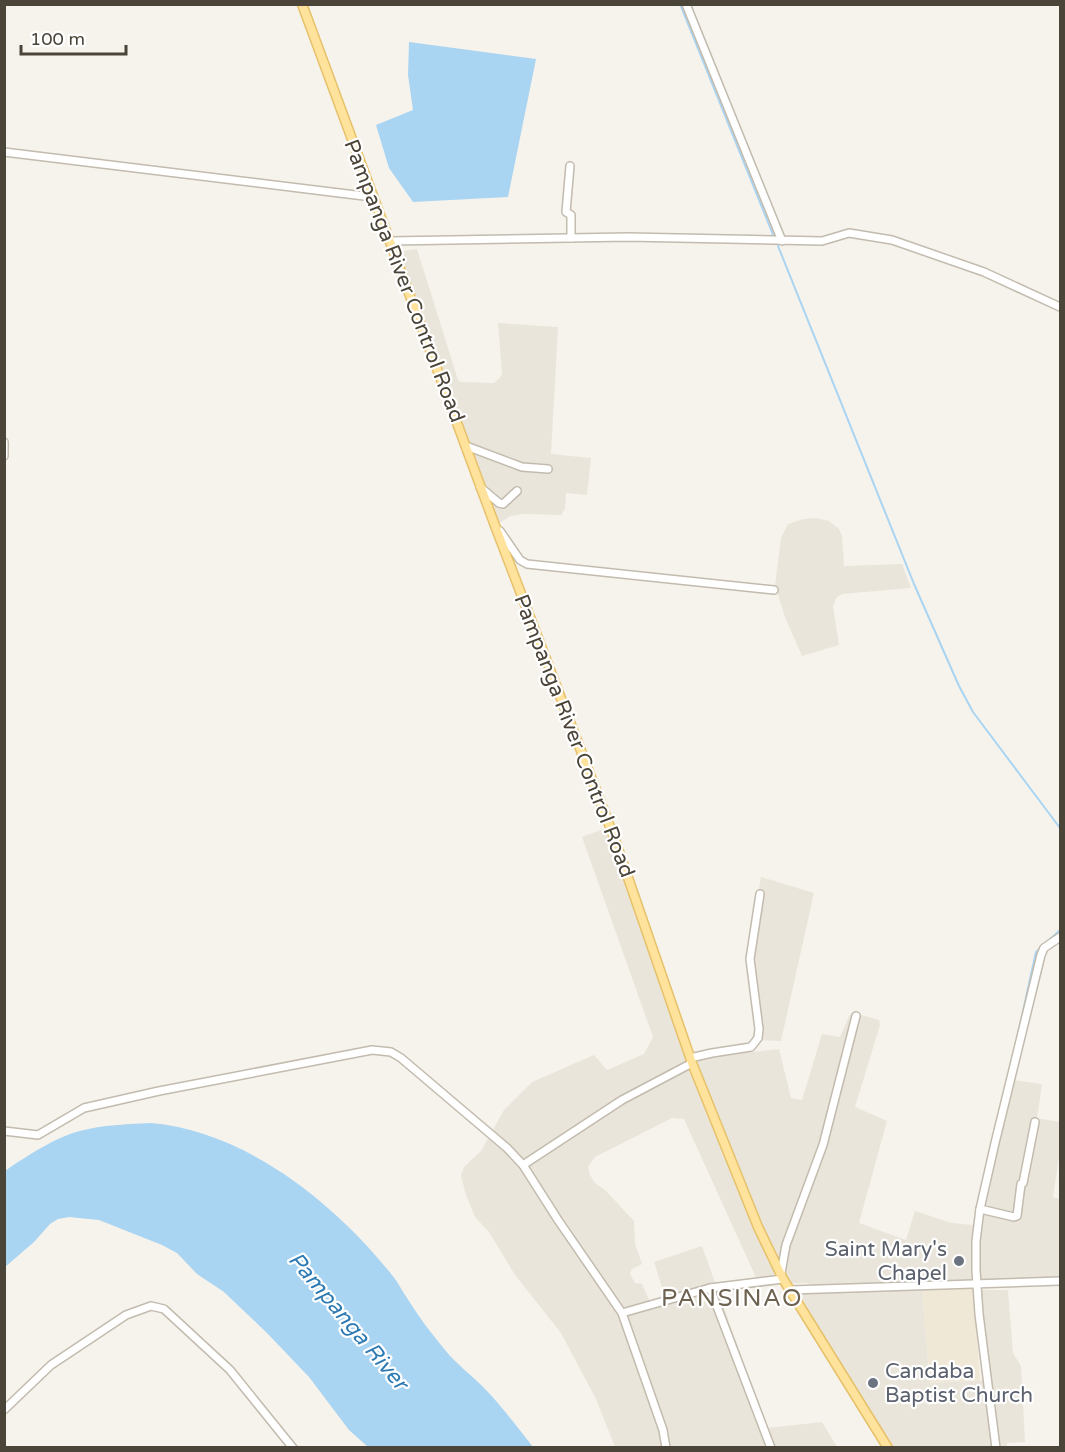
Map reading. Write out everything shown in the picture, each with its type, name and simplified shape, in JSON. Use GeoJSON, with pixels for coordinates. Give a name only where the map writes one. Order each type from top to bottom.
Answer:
{"type":"FeatureCollection","features":[{"type":"Feature","properties":{"kind":"main road","name":"Pampanga River Control Road"},"geometry":{"type":"LineString","coordinates":[[302,4],[480,487],[615,840],[691,1061],[758,1227],[782,1276],[888,1448]]}},
{"type":"Feature","properties":{"kind":"street"},"geometry":{"type":"LineString","coordinates":[[686,4],[782,241]]}},
{"type":"Feature","properties":{"kind":"street"},"geometry":{"type":"LineString","coordinates":[[4,152],[372,197]]}},
{"type":"Feature","properties":{"kind":"street"},"geometry":{"type":"LineString","coordinates":[[570,166],[566,212],[571,215],[571,238]]}},
{"type":"Feature","properties":{"kind":"street"},"geometry":{"type":"LineString","coordinates":[[391,241],[628,237],[782,241],[828,240],[849,233],[892,240],[984,272],[1060,307]]}},
{"type":"Feature","properties":{"kind":"street"},"geometry":{"type":"LineString","coordinates":[[4,442],[4,456]]}},
{"type":"Feature","properties":{"kind":"street"},"geometry":{"type":"LineString","coordinates":[[465,446],[522,467],[548,469]]}},
{"type":"Feature","properties":{"kind":"street"},"geometry":{"type":"LineString","coordinates":[[480,487],[503,504],[517,490]]}},
{"type":"Feature","properties":{"kind":"street"},"geometry":{"type":"LineString","coordinates":[[494,523],[520,560],[527,564],[774,590]]}},
{"type":"Feature","properties":{"kind":"street"},"geometry":{"type":"LineString","coordinates":[[524,1165],[622,1100],[691,1061],[751,1047],[758,1038],[759,1029],[750,959],[760,894]]}},
{"type":"Feature","properties":{"kind":"street"},"geometry":{"type":"LineString","coordinates":[[996,1448],[979,1314],[975,1257],[980,1209],[1041,955],[1044,948],[1060,937]]}},
{"type":"Feature","properties":{"kind":"street"},"geometry":{"type":"LineString","coordinates":[[622,1312],[710,1288],[782,1276],[786,1245],[823,1145],[856,1016]]}},
{"type":"Feature","properties":{"kind":"street"},"geometry":{"type":"LineString","coordinates":[[4,1131],[38,1135],[84,1108],[159,1091],[381,1050],[391,1052],[499,1141],[524,1165],[558,1221],[622,1312],[663,1430],[666,1448]]}},
{"type":"Feature","properties":{"kind":"street"},"geometry":{"type":"LineString","coordinates":[[980,1209],[1017,1216],[1021,1184],[1035,1122]]}},
{"type":"Feature","properties":{"kind":"street"},"geometry":{"type":"LineString","coordinates":[[791,1290],[1060,1281]]}},
{"type":"Feature","properties":{"kind":"street"},"geometry":{"type":"LineString","coordinates":[[710,1288],[771,1448]]}},
{"type":"Feature","properties":{"kind":"street"},"geometry":{"type":"LineString","coordinates":[[4,1410],[51,1365],[126,1315],[151,1306],[164,1310],[230,1370],[293,1448]]}},
{"type":"Feature","properties":{"kind":"shaded area"},"geometry":{"type":"Polygon","coordinates":[[[417,249],[458,380],[461,382],[494,383],[500,378],[502,373],[498,323],[558,327],[551,454],[591,458],[587,495],[566,493],[565,509],[561,515],[523,514],[511,516],[499,523],[483,487],[396,252],[417,249]]]}},
{"type":"Feature","properties":{"kind":"shaded area"},"geometry":{"type":"Polygon","coordinates":[[[816,518],[829,521],[839,529],[842,536],[844,566],[902,564],[911,588],[842,594],[836,598],[833,606],[839,645],[802,656],[785,617],[775,585],[781,538],[788,524],[816,518]]]}},
{"type":"Feature","properties":{"kind":"shaded area"},"geometry":{"type":"Polygon","coordinates":[[[609,827],[689,1052],[700,1058],[779,1049],[791,1098],[802,1100],[822,1034],[840,1037],[849,1016],[854,1013],[879,1020],[880,1025],[855,1107],[887,1121],[859,1223],[906,1240],[915,1211],[952,1223],[973,1225],[972,1281],[817,1287],[807,1283],[759,1284],[684,1119],[672,1118],[595,1157],[588,1167],[595,1183],[605,1190],[634,1221],[635,1244],[642,1264],[632,1269],[630,1274],[635,1283],[642,1284],[650,1302],[665,1297],[654,1262],[702,1246],[767,1428],[822,1422],[837,1447],[615,1447],[596,1399],[561,1333],[515,1275],[489,1232],[475,1217],[466,1195],[461,1176],[464,1167],[481,1151],[504,1110],[532,1082],[594,1055],[607,1070],[644,1054],[653,1037],[582,837],[609,827]]]}},
{"type":"Feature","properties":{"kind":"shaded area"},"geometry":{"type":"Polygon","coordinates":[[[761,877],[814,893],[781,1041],[752,1040],[755,1026],[746,960],[761,877]]]}},
{"type":"Feature","properties":{"kind":"shaded area"},"geometry":{"type":"Polygon","coordinates":[[[1013,1080],[1042,1084],[1037,1118],[1060,1122],[1060,1151],[1053,1197],[1060,1199],[1060,1278],[978,1281],[980,1224],[1013,1080]]]}},
{"type":"Feature","properties":{"kind":"shaded area"},"geometry":{"type":"Polygon","coordinates":[[[973,1286],[980,1380],[930,1383],[922,1290],[973,1286]]]}},
{"type":"Feature","properties":{"kind":"shaded area"},"geometry":{"type":"Polygon","coordinates":[[[922,1290],[930,1383],[986,1380],[979,1290],[1008,1290],[1013,1353],[1021,1366],[1025,1442],[1007,1443],[1007,1448],[890,1447],[799,1294],[922,1290]]]}},
{"type":"Feature","properties":{"kind":"water"},"geometry":{"type":"Polygon","coordinates":[[[409,42],[536,59],[508,197],[413,202],[389,168],[376,125],[413,110],[408,75],[409,42]]]}},
{"type":"Feature","properties":{"kind":"water","name":"Pampanga River"},"geometry":{"type":"Polygon","coordinates":[[[151,1123],[186,1129],[220,1140],[254,1156],[315,1197],[369,1248],[394,1278],[420,1318],[445,1350],[493,1398],[533,1447],[368,1447],[349,1430],[309,1377],[224,1292],[197,1274],[177,1253],[99,1220],[69,1217],[58,1219],[5,1267],[5,1171],[41,1148],[71,1134],[106,1126],[151,1123]]]}},
{"type":"Feature","properties":{"kind":"waterway"},"geometry":{"type":"LineString","coordinates":[[680,4],[774,237]]}},
{"type":"Feature","properties":{"kind":"waterway"},"geometry":{"type":"LineString","coordinates":[[778,246],[914,584],[959,686],[973,712],[1060,828]]}},
{"type":"Feature","properties":{"kind":"waterway"},"geometry":{"type":"LineString","coordinates":[[1013,1057],[1036,952],[1060,930]]}},
{"type":"Feature","properties":{"kind":"place","name":"Saint Mary's Chapel"},"geometry":{"type":"Point","coordinates":[959,1261]}},
{"type":"Feature","properties":{"kind":"place","name":"Candaba Baptist Church"},"geometry":{"type":"Point","coordinates":[873,1383]}},
{"type":"Feature","properties":{"kind":"district","name":"PANSINAO"},"geometry":{"type":"Point","coordinates":[732,1298]}}]}
